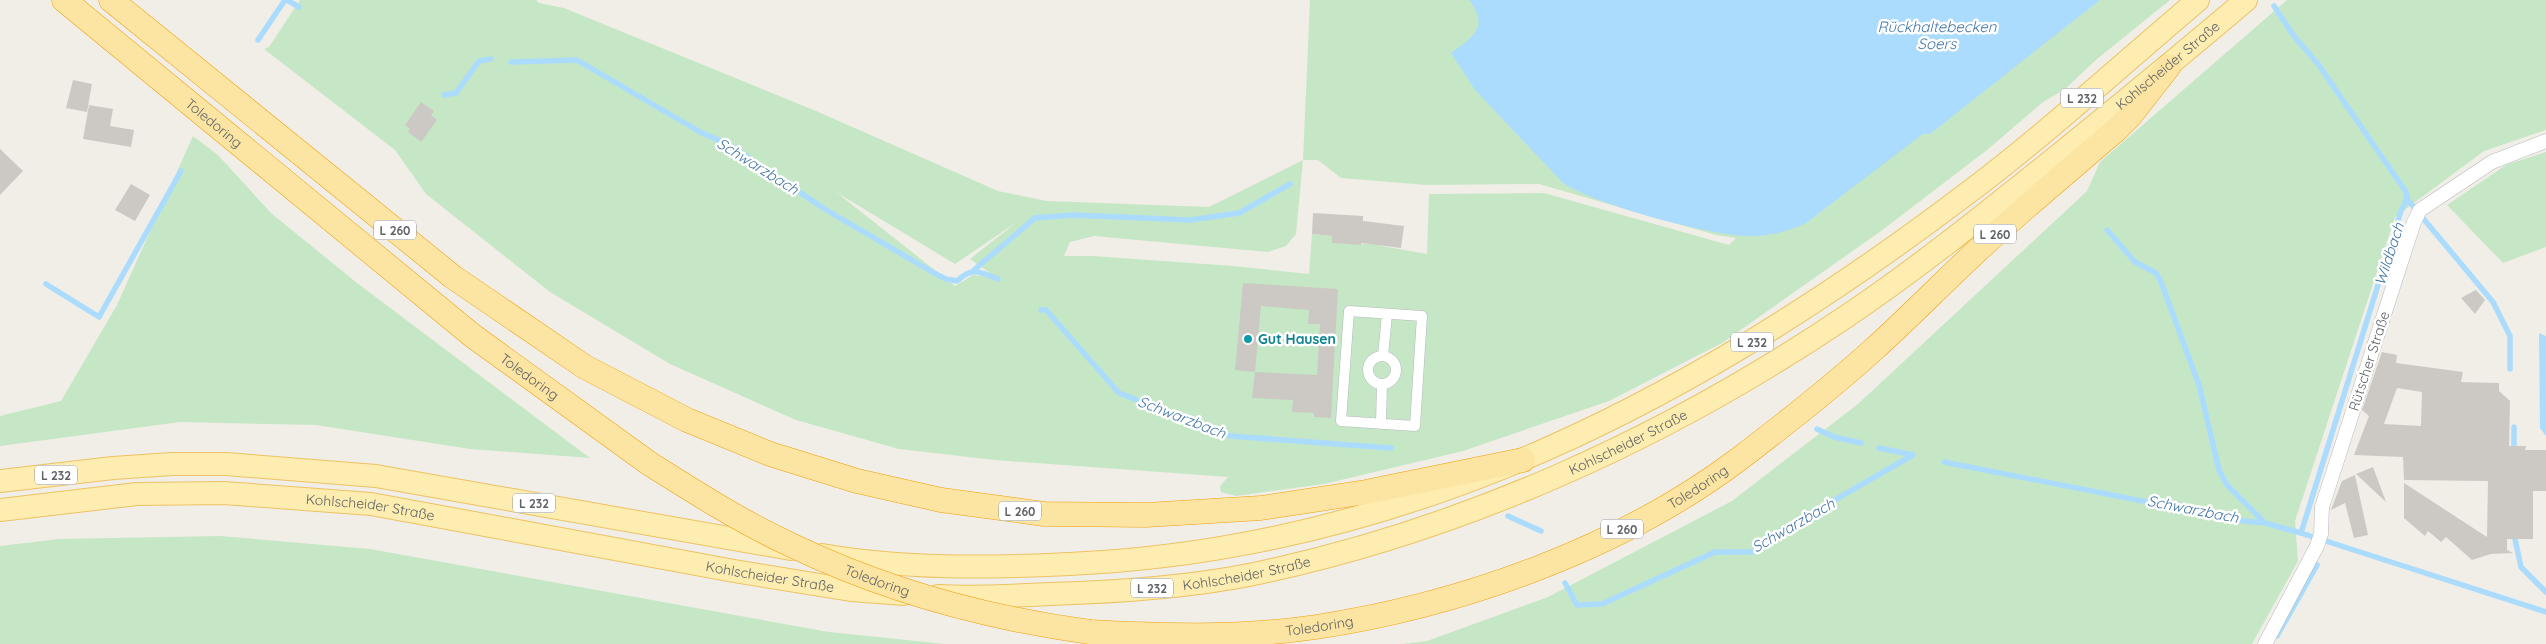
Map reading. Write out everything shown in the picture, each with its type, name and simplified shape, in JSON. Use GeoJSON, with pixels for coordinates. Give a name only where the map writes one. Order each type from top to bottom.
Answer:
{"type":"FeatureCollection","features":[{"type":"Feature","properties":{"kind":"highway","name":"Toledoring"},"geometry":{"type":"LineString","coordinates":[[64,0],[103,34],[473,336],[650,464],[736,517],[789,544],[858,574],[914,594],[1027,623],[1090,632],[1170,636],[1245,634],[1316,627],[1401,610],[1482,587],[1551,562],[1646,518],[1737,460],[1873,350],[1990,239],[2116,130],[2134,111],[2168,66]]}},
{"type":"Feature","properties":{"kind":"highway","name":"L 260"},"geometry":{"type":"LineString","coordinates":[[117,6],[452,277],[585,367],[687,420],[770,454],[857,481],[941,500],[1044,514],[1146,515],[1261,508],[1366,492],[1523,460]]}},
{"type":"Feature","properties":{"kind":"main road","name":"Kohlscheider Straße"},"geometry":{"type":"LineString","coordinates":[[0,481],[113,468],[172,464],[226,464],[366,476],[664,525],[841,558],[930,565],[1019,566],[1144,559],[1238,547],[1367,515],[1428,496],[1523,460],[1595,428],[1682,383],[1754,341],[1845,281],[1965,196],[2198,0]]}},
{"type":"Feature","properties":{"kind":"main road","name":"Kohlscheider Straße"},"geometry":{"type":"LineString","coordinates":[[0,510],[136,494],[224,494],[371,504],[842,589],[943,597],[1114,592],[1247,575],[1369,545],[1498,501],[1537,486],[1698,407],[1844,318],[1912,270],[2168,66],[2246,0]]}},
{"type":"Feature","properties":{"kind":"street","name":"Rütscher Straße"},"geometry":{"type":"LineString","coordinates":[[2265,644],[2319,540],[2322,507],[2417,216],[2492,162],[2546,141]]}},
{"type":"Feature","properties":{"kind":"street"},"geometry":{"type":"LineString","coordinates":[[1349,311],[1422,316],[1415,426],[1381,424],[1342,421],[1349,311]]}},
{"type":"Feature","properties":{"kind":"street"},"geometry":{"type":"LineString","coordinates":[[1383,356],[1387,314]]}},
{"type":"Feature","properties":{"kind":"street"},"geometry":{"type":"LineString","coordinates":[[1383,356],[1392,361],[1396,371],[1392,380],[1382,384],[1372,381],[1368,371],[1372,360],[1383,356]]}},
{"type":"Feature","properties":{"kind":"street"},"geometry":{"type":"LineString","coordinates":[[1381,424],[1382,384]]}},
{"type":"Feature","properties":{"kind":"green space"},"geometry":{"type":"Polygon","coordinates":[[[300,0],[536,0],[539,3],[564,8],[816,111],[998,191],[1047,201],[1209,207],[1303,160],[1310,0],[2170,0],[2097,59],[2065,89],[2043,102],[1987,150],[1881,231],[1722,343],[1609,401],[1463,451],[1324,484],[1236,496],[1221,492],[1220,486],[1228,477],[995,460],[899,449],[796,420],[670,364],[550,292],[426,194],[395,150],[264,49],[269,47],[300,0]],[[1303,160],[1296,234],[1286,246],[1268,252],[1094,236],[1070,242],[1064,256],[1092,256],[1233,266],[1309,274],[1312,234],[1332,236],[1332,243],[1371,244],[1427,254],[1429,194],[1544,193],[1729,245],[1736,238],[1716,235],[1539,184],[1427,185],[1341,178],[1318,160],[1303,160]],[[836,192],[955,286],[973,275],[997,278],[970,259],[1017,222],[955,264],[836,192]]]}},
{"type":"Feature","properties":{"kind":"green space"},"geometry":{"type":"Polygon","coordinates":[[[2287,0],[2546,0],[2546,130],[2484,151],[2395,217],[2295,521],[2298,561],[2252,644],[1402,644],[1427,641],[1548,597],[1732,501],[1858,404],[2087,191],[2100,162],[2287,0]]]}},
{"type":"Feature","properties":{"kind":"green space"},"geometry":{"type":"Polygon","coordinates":[[[193,136],[218,155],[271,213],[357,283],[590,458],[470,449],[316,425],[180,422],[0,446],[0,416],[61,401],[117,305],[193,136]]]}},
{"type":"Feature","properties":{"kind":"green space"},"geometry":{"type":"Polygon","coordinates":[[[2546,152],[2546,247],[2503,263],[2447,205],[2506,165],[2546,152]]]}},
{"type":"Feature","properties":{"kind":"green space"},"geometry":{"type":"Polygon","coordinates":[[[220,536],[370,549],[829,632],[945,644],[0,644],[0,546],[59,539],[220,536]]]}},
{"type":"Feature","properties":{"kind":"water","name":"Rückhaltebecken Soers"},"geometry":{"type":"Polygon","coordinates":[[[1469,0],[2100,0],[1930,134],[1923,134],[1806,223],[1781,232],[1755,236],[1714,232],[1655,218],[1598,200],[1562,182],[1475,90],[1451,53],[1466,42],[1476,31],[1478,17],[1469,0]]]}},
{"type":"Feature","properties":{"kind":"water"},"geometry":{"type":"Polygon","coordinates":[[[2539,333],[2546,336],[2546,436],[2540,428],[2539,333]]]}},
{"type":"Feature","properties":{"kind":"building"},"geometry":{"type":"Polygon","coordinates":[[[73,80],[92,84],[87,112],[66,108],[73,80]]]}},
{"type":"Feature","properties":{"kind":"building"},"geometry":{"type":"Polygon","coordinates":[[[421,102],[434,111],[431,115],[437,120],[421,142],[408,132],[410,129],[405,125],[421,102]]]}},
{"type":"Feature","properties":{"kind":"building"},"geometry":{"type":"Polygon","coordinates":[[[89,105],[113,109],[110,126],[134,130],[131,147],[83,139],[89,105]]]}},
{"type":"Feature","properties":{"kind":"building"},"geometry":{"type":"Polygon","coordinates":[[[0,149],[23,171],[0,195],[0,149]]]}},
{"type":"Feature","properties":{"kind":"building"},"geometry":{"type":"Polygon","coordinates":[[[131,184],[150,195],[135,221],[115,210],[131,184]]]}},
{"type":"Feature","properties":{"kind":"building"},"geometry":{"type":"Polygon","coordinates":[[[1313,213],[1363,216],[1363,221],[1404,226],[1401,248],[1361,243],[1361,245],[1332,243],[1332,236],[1312,234],[1313,213]]]}},
{"type":"Feature","properties":{"kind":"building"},"geometry":{"type":"Polygon","coordinates":[[[1243,283],[1338,289],[1331,418],[1314,417],[1314,413],[1292,412],[1293,400],[1252,398],[1255,372],[1235,370],[1243,283]],[[1261,306],[1255,372],[1317,375],[1320,324],[1308,324],[1309,310],[1261,306]]]}},
{"type":"Feature","properties":{"kind":"building"},"geometry":{"type":"Polygon","coordinates":[[[2476,290],[2485,300],[2475,314],[2461,298],[2476,290]]]}},
{"type":"Feature","properties":{"kind":"building"},"geometry":{"type":"Polygon","coordinates":[[[2382,352],[2397,355],[2396,363],[2463,372],[2461,382],[2499,383],[2499,391],[2510,401],[2509,446],[2526,446],[2525,450],[2546,450],[2546,491],[2533,491],[2533,539],[2507,539],[2507,550],[2513,553],[2491,554],[2472,560],[2446,537],[2441,542],[2428,531],[2425,536],[2404,518],[2404,483],[2487,537],[2488,481],[2404,480],[2403,457],[2354,455],[2369,416],[2362,410],[2382,352]],[[2397,388],[2384,424],[2421,426],[2422,392],[2397,388]]]}},
{"type":"Feature","properties":{"kind":"building"},"geometry":{"type":"Polygon","coordinates":[[[2373,467],[2386,502],[2356,474],[2373,467]]]}},
{"type":"Feature","properties":{"kind":"building"},"geometry":{"type":"Polygon","coordinates":[[[2355,475],[2368,535],[2354,538],[2345,503],[2331,510],[2342,481],[2355,475]]]}},
{"type":"Feature","properties":{"kind":"waterway"},"geometry":{"type":"LineString","coordinates":[[258,40],[285,0]]}},
{"type":"Feature","properties":{"kind":"waterway","name":"Schwarzbach"},"geometry":{"type":"LineString","coordinates":[[287,0],[299,7]]}},
{"type":"Feature","properties":{"kind":"waterway","name":"Wildbach"},"geometry":{"type":"LineString","coordinates":[[2274,6],[2293,35],[2318,64],[2406,192],[2407,199],[2401,211],[2301,533],[2546,612]]}},
{"type":"Feature","properties":{"kind":"waterway","name":"Schwarzbach"},"geometry":{"type":"LineString","coordinates":[[444,95],[456,93],[479,61],[491,59]]}},
{"type":"Feature","properties":{"kind":"waterway","name":"Schwarzbach"},"geometry":{"type":"LineString","coordinates":[[511,62],[577,60],[700,132],[730,145],[823,208],[934,273],[946,279],[957,281],[967,273],[972,272],[998,279]]}},
{"type":"Feature","properties":{"kind":"waterway"},"geometry":{"type":"LineString","coordinates":[[46,284],[99,317],[181,171]]}},
{"type":"Feature","properties":{"kind":"waterway"},"geometry":{"type":"LineString","coordinates":[[974,270],[1035,218],[1073,215],[1190,220],[1239,213],[1290,184]]}},
{"type":"Feature","properties":{"kind":"waterway"},"geometry":{"type":"LineString","coordinates":[[2407,199],[2493,302],[2510,336],[2510,369]]}},
{"type":"Feature","properties":{"kind":"waterway","name":"Wildbach"},"geometry":{"type":"LineString","coordinates":[[2107,230],[2135,262],[2156,273],[2161,282],[2199,385],[2219,470],[2227,485],[2265,523],[2301,533]]}},
{"type":"Feature","properties":{"kind":"waterway","name":"Schwarzbach"},"geometry":{"type":"LineString","coordinates":[[1041,310],[1046,310],[1119,393],[1230,436],[1391,448]]}},
{"type":"Feature","properties":{"kind":"waterway"},"geometry":{"type":"LineString","coordinates":[[2514,427],[2514,446]]}},
{"type":"Feature","properties":{"kind":"waterway"},"geometry":{"type":"LineString","coordinates":[[1817,429],[1834,437],[1861,443]]}},
{"type":"Feature","properties":{"kind":"waterway"},"geometry":{"type":"LineString","coordinates":[[1879,448],[1913,455]]}},
{"type":"Feature","properties":{"kind":"waterway","name":"Schwarzbach"},"geometry":{"type":"LineString","coordinates":[[1565,583],[1577,605],[1602,604],[1715,552],[1752,552],[1779,532],[1913,455]]}},
{"type":"Feature","properties":{"kind":"waterway","name":"Schwarzbach"},"geometry":{"type":"LineString","coordinates":[[1944,462],[2244,521],[2265,523]]}},
{"type":"Feature","properties":{"kind":"waterway","name":"Schwarzbach"},"geometry":{"type":"LineString","coordinates":[[1508,516],[1541,531]]}},
{"type":"Feature","properties":{"kind":"waterway"},"geometry":{"type":"LineString","coordinates":[[2515,539],[2521,567],[2546,592]]}},
{"type":"Feature","properties":{"kind":"waterway"},"geometry":{"type":"LineString","coordinates":[[2277,636],[2317,565]]}},
{"type":"Feature","properties":{"kind":"place","name":"Gut Hausen"},"geometry":{"type":"Point","coordinates":[1248,339]}}]}
